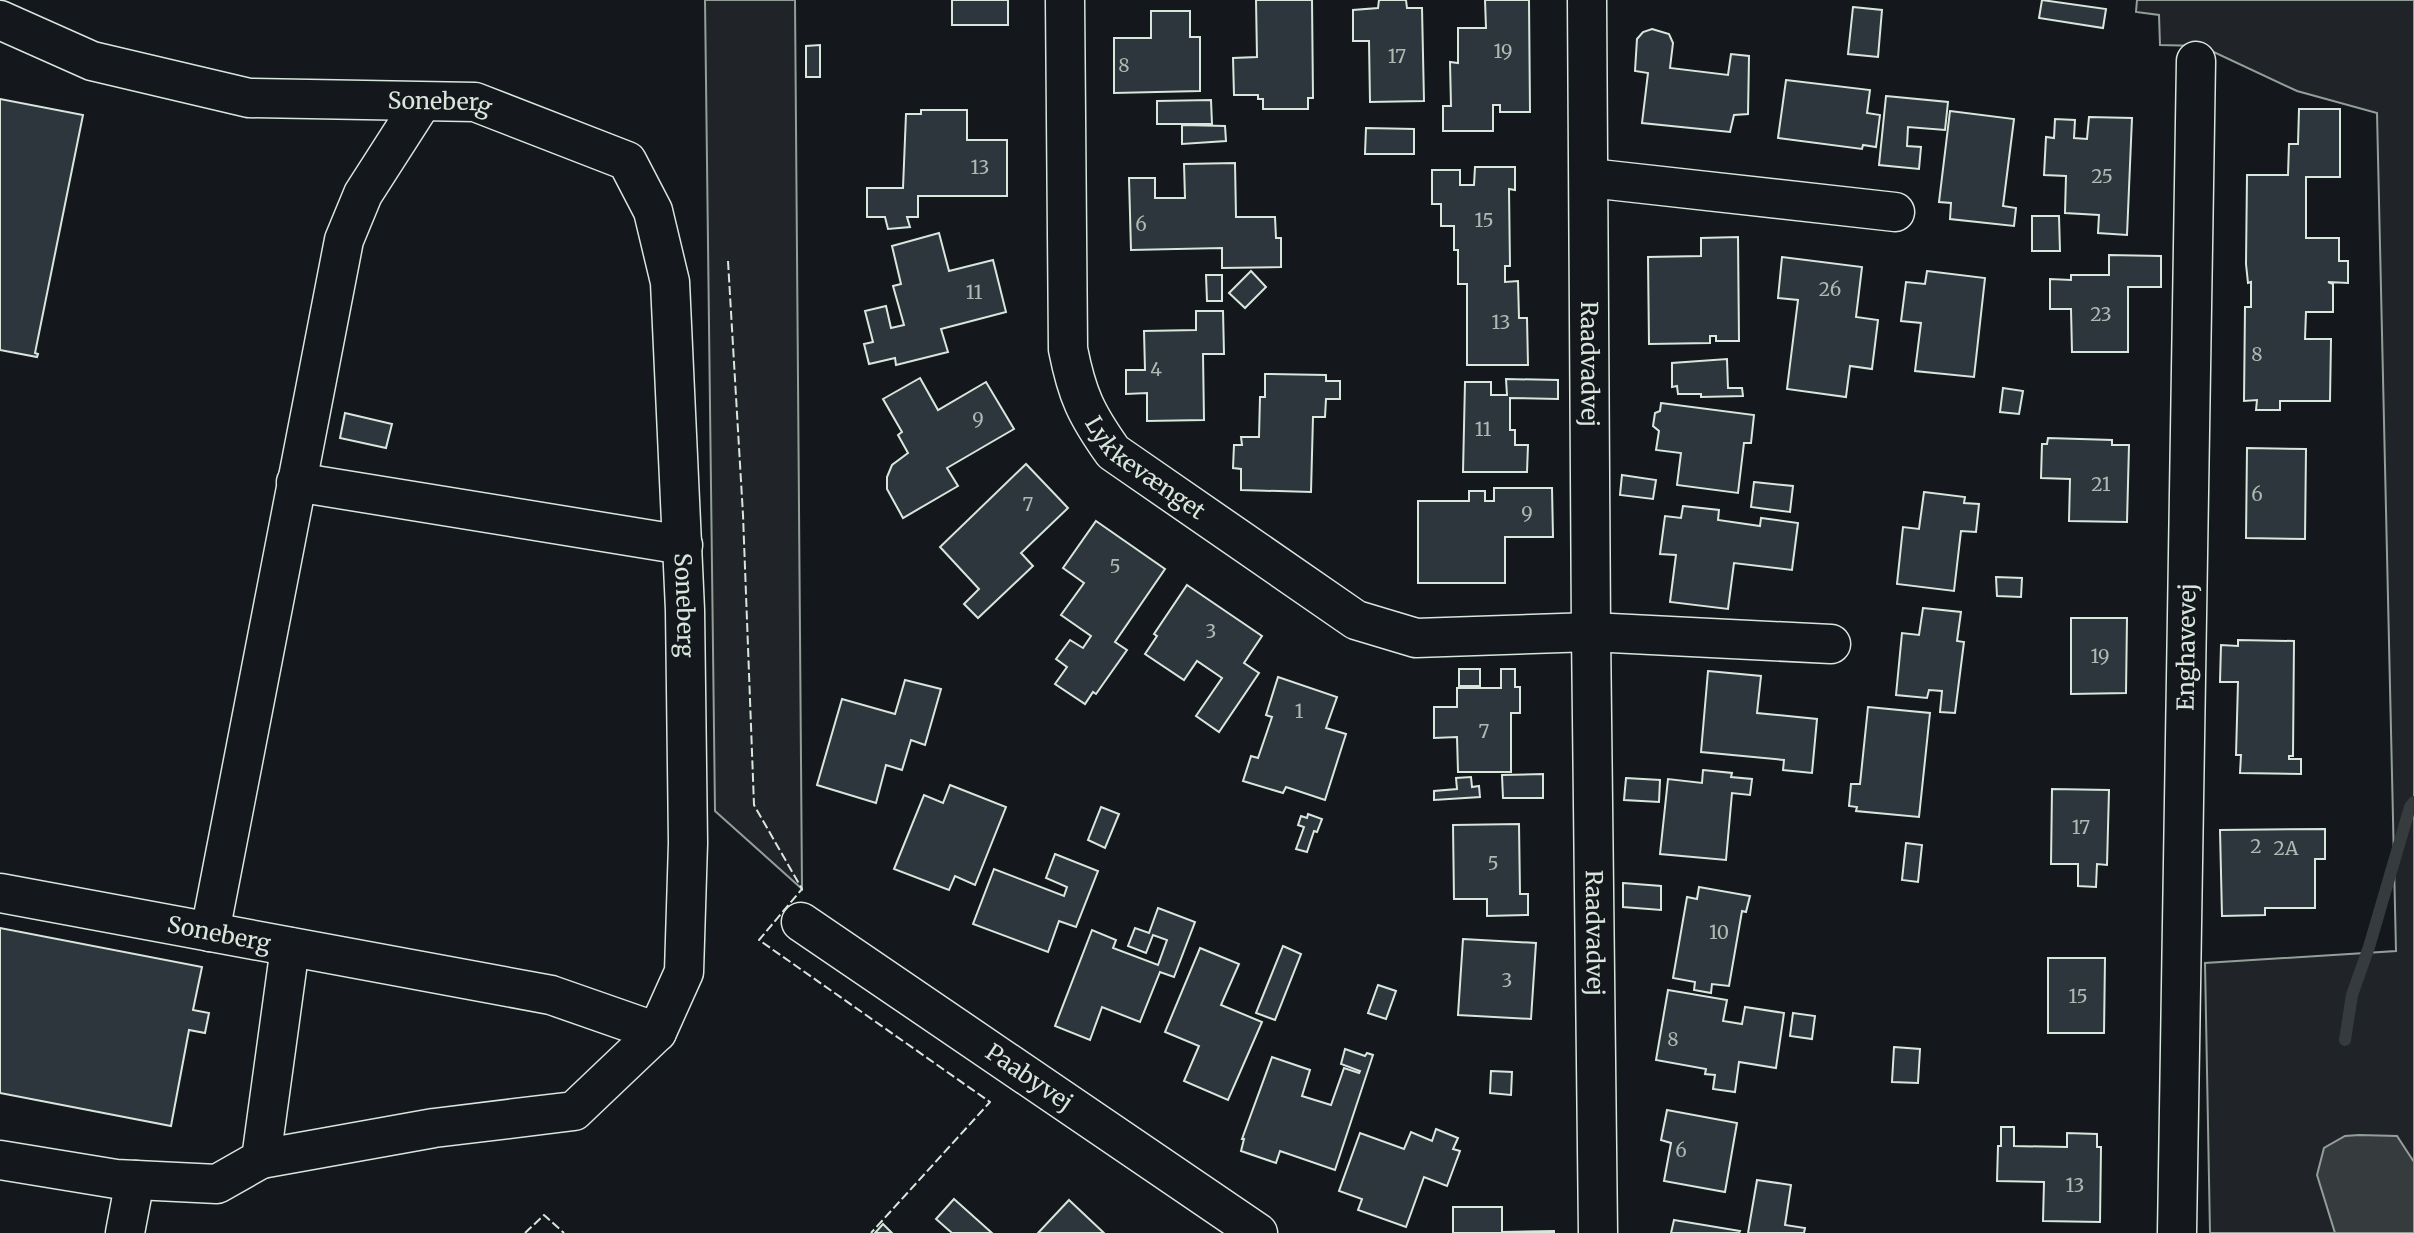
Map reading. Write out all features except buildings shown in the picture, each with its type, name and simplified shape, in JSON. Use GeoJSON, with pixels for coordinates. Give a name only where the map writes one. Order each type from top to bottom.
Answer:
{"type":"FeatureCollection","features":[{"type":"Feature","properties":{"kind":"street","name":"Lykkevænget"},"geometry":{"type":"LineString","coordinates":[[1065,0],[1068,349],[1075,386],[1091,421],[1113,452],[1356,620],[1416,638],[1591,632]]}},
{"type":"Feature","properties":{"kind":"street","name":"Raadvadvej"},"geometry":{"type":"LineString","coordinates":[[1587,0],[1598,1233]]}},
{"type":"Feature","properties":{"kind":"street","name":"Soneberg"},"geometry":{"type":"LineString","coordinates":[[0,20],[92,61],[250,99],[475,102],[627,162],[653,211],[670,282],[682,545],[688,842],[684,972],[657,1032],[551,995],[0,893]]}},
{"type":"Feature","properties":{"kind":"street","name":"Enghavevej"},"geometry":{"type":"LineString","coordinates":[[2176,1233],[2196,61]]}},
{"type":"Feature","properties":{"kind":"street"},"geometry":{"type":"LineString","coordinates":[[209,932],[344,240],[363,194],[422,102]]}},
{"type":"Feature","properties":{"kind":"street"},"geometry":{"type":"LineString","coordinates":[[1590,178],[1895,212]]}},
{"type":"Feature","properties":{"kind":"street"},"geometry":{"type":"LineString","coordinates":[[296,482],[682,545]]}},
{"type":"Feature","properties":{"kind":"street"},"geometry":{"type":"LineString","coordinates":[[1591,632],[1831,643]]}},
{"type":"Feature","properties":{"kind":"street","name":"Paabyvej"},"geometry":{"type":"LineString","coordinates":[[801,922],[1231,1226]]}},
{"type":"Feature","properties":{"kind":"street"},"geometry":{"type":"LineString","coordinates":[[261,1159],[290,947]]}},
{"type":"Feature","properties":{"kind":"street"},"geometry":{"type":"LineString","coordinates":[[0,1160],[116,1180],[217,1184],[261,1159],[434,1128],[574,1111],[657,1032]]}},
{"type":"Feature","properties":{"kind":"street"},"geometry":{"type":"LineString","coordinates":[[125,1233],[135,1180]]}},
{"type":"Feature","properties":{"kind":"shaded area"},"geometry":{"type":"Polygon","coordinates":[[[705,0],[795,0],[802,889],[715,811],[705,0]]]}},
{"type":"Feature","properties":{"kind":"shaded area"},"geometry":{"type":"Polygon","coordinates":[[[2137,0],[2414,0],[2414,1233],[2210,1233],[2205,963],[2396,951],[2377,113],[2297,91],[2201,46],[2160,45],[2159,15],[2136,12],[2137,0]]]}},
{"type":"Feature","properties":{"kind":"shaded area"},"geometry":{"type":"Polygon","coordinates":[[[2345,1136],[2397,1136],[2414,1162],[2414,1233],[2335,1233],[2317,1175],[2324,1148],[2345,1136]]]}},
{"type":"Feature","properties":{"kind":"waterway"},"geometry":{"type":"LineString","coordinates":[[2345,1040],[2352,995],[2410,807],[2414,802]]}},
{"type":"Feature","properties":{"kind":"fence"},"geometry":{"type":"LineString","coordinates":[[728,261],[743,515],[754,805],[802,889],[759,940],[990,1102],[871,1233]]}},
{"type":"Feature","properties":{"kind":"fence"},"geometry":{"type":"LineString","coordinates":[[525,1233],[544,1215],[564,1233]]}}]}
